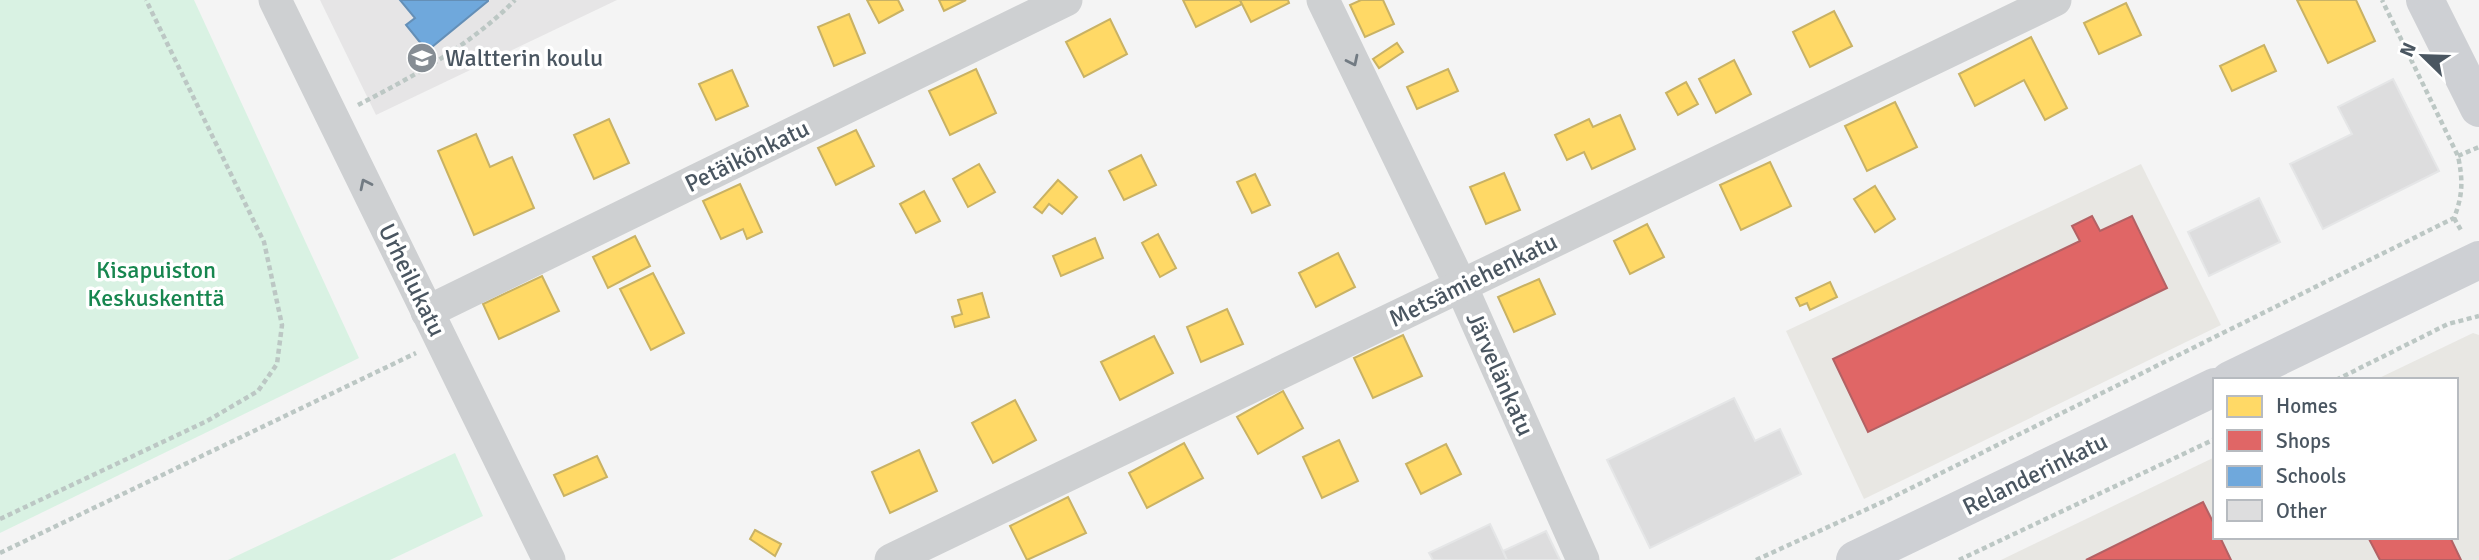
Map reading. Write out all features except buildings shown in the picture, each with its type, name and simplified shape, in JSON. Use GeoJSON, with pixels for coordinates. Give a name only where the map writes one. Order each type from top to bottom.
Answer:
{"type":"FeatureCollection","features":[{"type":"Feature","properties":{"kind":"main road"},"geometry":{"type":"LineString","coordinates":[[2426,0],[2479,108]]}},
{"type":"Feature","properties":{"kind":"main road"},"geometry":{"type":"LineString","coordinates":[[2234,378],[2479,260]]}},
{"type":"Feature","properties":{"kind":"main road","name":"Relanderinkatu"},"geometry":{"type":"LineString","coordinates":[[1855,560],[2213,388]]}},
{"type":"Feature","properties":{"kind":"street","name":"Urheilukatu"},"geometry":{"type":"LineString","coordinates":[[275,0],[549,560]]}},
{"type":"Feature","properties":{"kind":"street","name":"Petäikönkatu"},"geometry":{"type":"LineString","coordinates":[[427,312],[1066,0]]}},
{"type":"Feature","properties":{"kind":"street","name":"Järvelänkatu"},"geometry":{"type":"LineString","coordinates":[[1323,0],[1461,286],[1583,560]]}},
{"type":"Feature","properties":{"kind":"street","name":"Metsämiehenkatu"},"geometry":{"type":"LineString","coordinates":[[891,560],[2055,0]]}},
{"type":"Feature","properties":{"kind":"path"},"geometry":{"type":"LineString","coordinates":[[0,519],[207,421],[258,390],[277,364],[282,326],[264,242],[146,0]]}},
{"type":"Feature","properties":{"kind":"path"},"geometry":{"type":"LineString","coordinates":[[354,107],[427,68],[493,22],[515,0]]}},
{"type":"Feature","properties":{"kind":"path"},"geometry":{"type":"LineString","coordinates":[[1756,560],[1887,500],[2454,218],[2462,198],[2463,181],[2458,156],[2382,0]]}},
{"type":"Feature","properties":{"kind":"path"},"geometry":{"type":"LineString","coordinates":[[2458,156],[2479,147]]}},
{"type":"Feature","properties":{"kind":"path"},"geometry":{"type":"LineString","coordinates":[[2340,378],[2448,324],[2479,316]]}},
{"type":"Feature","properties":{"kind":"path"},"geometry":{"type":"LineString","coordinates":[[0,553],[428,348]]}},
{"type":"Feature","properties":{"kind":"path"},"geometry":{"type":"LineString","coordinates":[[1959,560],[2213,440]]}},
{"type":"Feature","properties":{"kind":"shaded area","name":"Waltterin koulu"},"geometry":{"type":"Polygon","coordinates":[[[320,0],[617,0],[376,115],[320,0]]]}},
{"type":"Feature","properties":{"kind":"shaded area"},"geometry":{"type":"Polygon","coordinates":[[[2141,164],[2221,325],[1864,499],[1786,331],[2141,164]]]}},
{"type":"Feature","properties":{"kind":"shaded area"},"geometry":{"type":"Polygon","coordinates":[[[2473,333],[2479,335],[2479,560],[2001,560],[2213,458],[2213,539],[2458,539],[2458,378],[2379,378],[2473,333]]]}},
{"type":"Feature","properties":{"kind":"green space","name":"Kisapuiston Keskuskenttä"},"geometry":{"type":"Polygon","coordinates":[[[0,0],[194,0],[359,358],[0,533],[0,0]]]}},
{"type":"Feature","properties":{"kind":"green space"},"geometry":{"type":"Polygon","coordinates":[[[455,453],[483,516],[390,560],[228,560],[455,453]]]}},
{"type":"Feature","properties":{"kind":"place","name":"Waltterin koulu"},"geometry":{"type":"Point","coordinates":[422,58]}}]}
